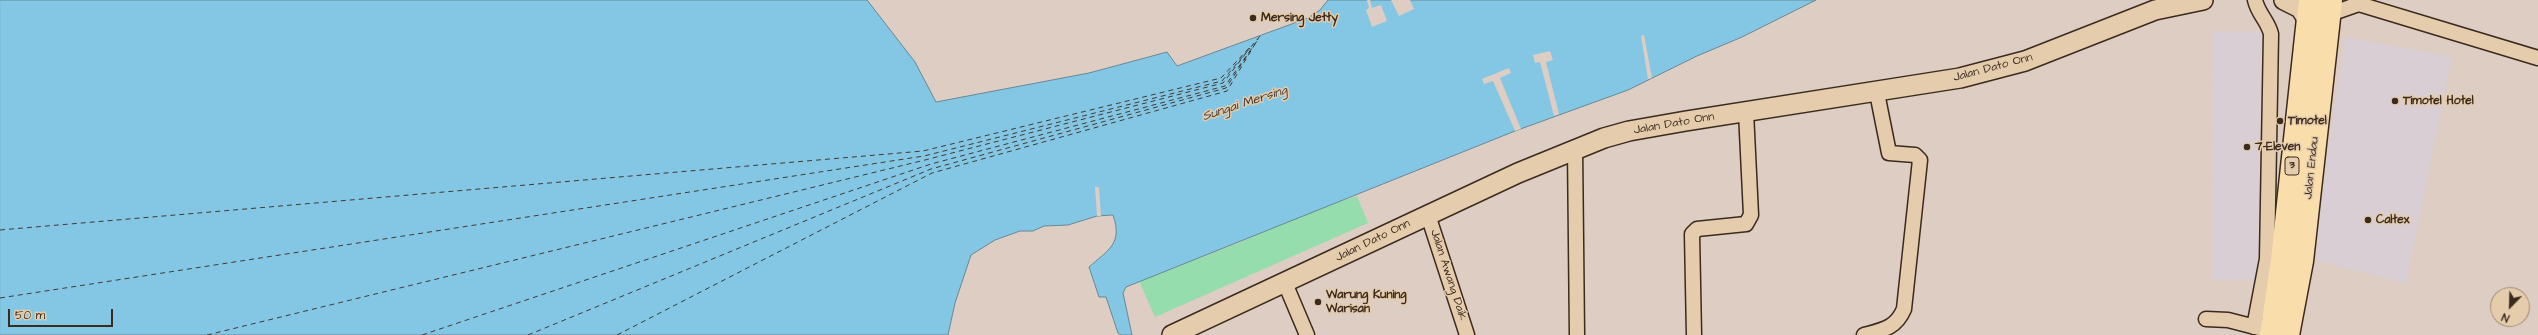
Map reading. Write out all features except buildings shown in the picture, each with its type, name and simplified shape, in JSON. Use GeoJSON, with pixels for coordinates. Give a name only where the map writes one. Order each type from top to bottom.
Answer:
{"type":"FeatureCollection","features":[{"type":"Feature","properties":{"kind":"highway","name":"Jalan Endau"},"geometry":{"type":"LineString","coordinates":[[2271,332],[2275,259],[2319,10]]}},
{"type":"Feature","properties":{"kind":"highway","name":"Jalan Endau"},"geometry":{"type":"LineString","coordinates":[[2271,332],[2302,261],[2319,10]]}},
{"type":"Feature","properties":{"kind":"main road","name":"Jalan Dato Onn"},"geometry":{"type":"LineString","coordinates":[[1172,335],[1575,148],[1629,131],[1877,93],[1988,72],[2069,45],[2155,10],[2203,0]]}},
{"type":"Feature","properties":{"kind":"main road"},"geometry":{"type":"LineString","coordinates":[[2284,0],[2300,8],[2319,10]]}},
{"type":"Feature","properties":{"kind":"street"},"geometry":{"type":"LineString","coordinates":[[2255,0],[2260,14],[2270,27],[2271,34],[2275,259]]}},
{"type":"Feature","properties":{"kind":"street"},"geometry":{"type":"LineString","coordinates":[[2319,10],[2336,12],[2357,2],[2538,58]]}},
{"type":"Feature","properties":{"kind":"street"},"geometry":{"type":"LineString","coordinates":[[1864,335],[1886,330],[1896,324],[1904,309],[1920,160],[1915,155],[1889,153],[1877,93]]}},
{"type":"Feature","properties":{"kind":"street"},"geometry":{"type":"LineString","coordinates":[[1694,335],[1692,234],[1697,228],[1746,224],[1751,215],[1746,112]]}},
{"type":"Feature","properties":{"kind":"street"},"geometry":{"type":"LineString","coordinates":[[1575,148],[1577,335]]}},
{"type":"Feature","properties":{"kind":"street","name":"Jalan Awang Daik"},"geometry":{"type":"LineString","coordinates":[[1428,215],[1467,335]]}},
{"type":"Feature","properties":{"kind":"street"},"geometry":{"type":"LineString","coordinates":[[1285,283],[1307,335]]}},
{"type":"Feature","properties":{"kind":"street"},"geometry":{"type":"LineString","coordinates":[[2206,319],[2228,320],[2271,332]]}},
{"type":"Feature","properties":{"kind":"shaded area"},"geometry":{"type":"Polygon","coordinates":[[[2212,31],[2277,32],[2268,280],[2211,280],[2212,31]]]}},
{"type":"Feature","properties":{"kind":"shaded area"},"geometry":{"type":"Polygon","coordinates":[[[2345,37],[2452,57],[2406,284],[2312,259],[2345,37]]]}},
{"type":"Feature","properties":{"kind":"green space"},"geometry":{"type":"Polygon","coordinates":[[[1357,196],[1368,223],[1155,317],[1139,281],[1228,247],[1328,205],[1357,196]]]}},
{"type":"Feature","properties":{"kind":"water","name":"Sungai Mersing"},"geometry":{"type":"Polygon","coordinates":[[[0,0],[867,0],[915,62],[936,102],[1089,73],[1167,52],[1177,66],[1308,18],[1320,10],[1328,0],[1816,0],[1742,37],[1697,56],[1628,90],[1515,131],[1126,287],[1123,293],[1132,335],[1121,335],[1118,333],[1106,297],[1099,297],[1089,267],[1108,251],[1115,240],[1116,225],[1113,215],[1097,216],[1068,225],[1044,226],[1033,231],[1020,231],[995,240],[971,255],[955,303],[948,335],[0,335],[0,0]]]}},
{"type":"Feature","properties":{"kind":"pier"},"geometry":{"type":"Polygon","coordinates":[[[1367,0],[1370,0],[1372,8],[1381,5],[1387,21],[1372,27],[1366,10],[1369,8],[1367,0]]]}},
{"type":"Feature","properties":{"kind":"pier"},"geometry":{"type":"Polygon","coordinates":[[[1391,0],[1410,0],[1414,9],[1399,16],[1391,0]]]}},
{"type":"Feature","properties":{"kind":"pier"},"geometry":{"type":"Polygon","coordinates":[[[1644,35],[1652,78],[1648,79],[1641,36],[1644,35]]]}},
{"type":"Feature","properties":{"kind":"pier"},"geometry":{"type":"Polygon","coordinates":[[[1550,51],[1553,60],[1546,62],[1559,114],[1554,116],[1540,62],[1535,63],[1533,55],[1550,51]]]}},
{"type":"Feature","properties":{"kind":"pier"},"geometry":{"type":"Polygon","coordinates":[[[1509,68],[1511,73],[1500,78],[1521,129],[1515,131],[1493,81],[1484,84],[1482,79],[1509,68]]]}},
{"type":"Feature","properties":{"kind":"pier"},"geometry":{"type":"Polygon","coordinates":[[[1095,187],[1099,187],[1101,216],[1097,216],[1095,187]]]}},
{"type":"Feature","properties":{"kind":"ferry route"},"geometry":{"type":"LineString","coordinates":[[0,298],[924,156],[1222,81],[1261,35]]}},
{"type":"Feature","properties":{"kind":"ferry route"},"geometry":{"type":"LineString","coordinates":[[617,335],[932,173],[1227,91],[1258,39]]}},
{"type":"Feature","properties":{"kind":"ferry route"},"geometry":{"type":"LineString","coordinates":[[422,335],[931,164],[1225,86],[1257,41]]}},
{"type":"Feature","properties":{"kind":"ferry route"},"geometry":{"type":"LineString","coordinates":[[0,230],[923,151],[1221,78],[1251,46]]}},
{"type":"Feature","properties":{"kind":"ferry route"},"geometry":{"type":"LineString","coordinates":[[207,335],[925,160],[1223,83],[1250,48]]}},
{"type":"Feature","properties":{"kind":"ferry route"},"geometry":{"type":"LineString","coordinates":[[528,335],[931,169],[1226,88],[1250,51]]}},
{"type":"Feature","properties":{"kind":"place","name":"Mersing Jetty"},"geometry":{"type":"Point","coordinates":[1253,18]}},
{"type":"Feature","properties":{"kind":"place","name":"Timotel Hotel"},"geometry":{"type":"Point","coordinates":[2395,101]}},
{"type":"Feature","properties":{"kind":"place","name":"Timotel"},"geometry":{"type":"Point","coordinates":[2280,121]}},
{"type":"Feature","properties":{"kind":"place","name":"7-Eleven"},"geometry":{"type":"Point","coordinates":[2247,147]}},
{"type":"Feature","properties":{"kind":"place","name":"Caltex"},"geometry":{"type":"Point","coordinates":[2368,220]}},
{"type":"Feature","properties":{"kind":"place","name":"Warung Kuning Warisan"},"geometry":{"type":"Point","coordinates":[1318,302]}}]}
